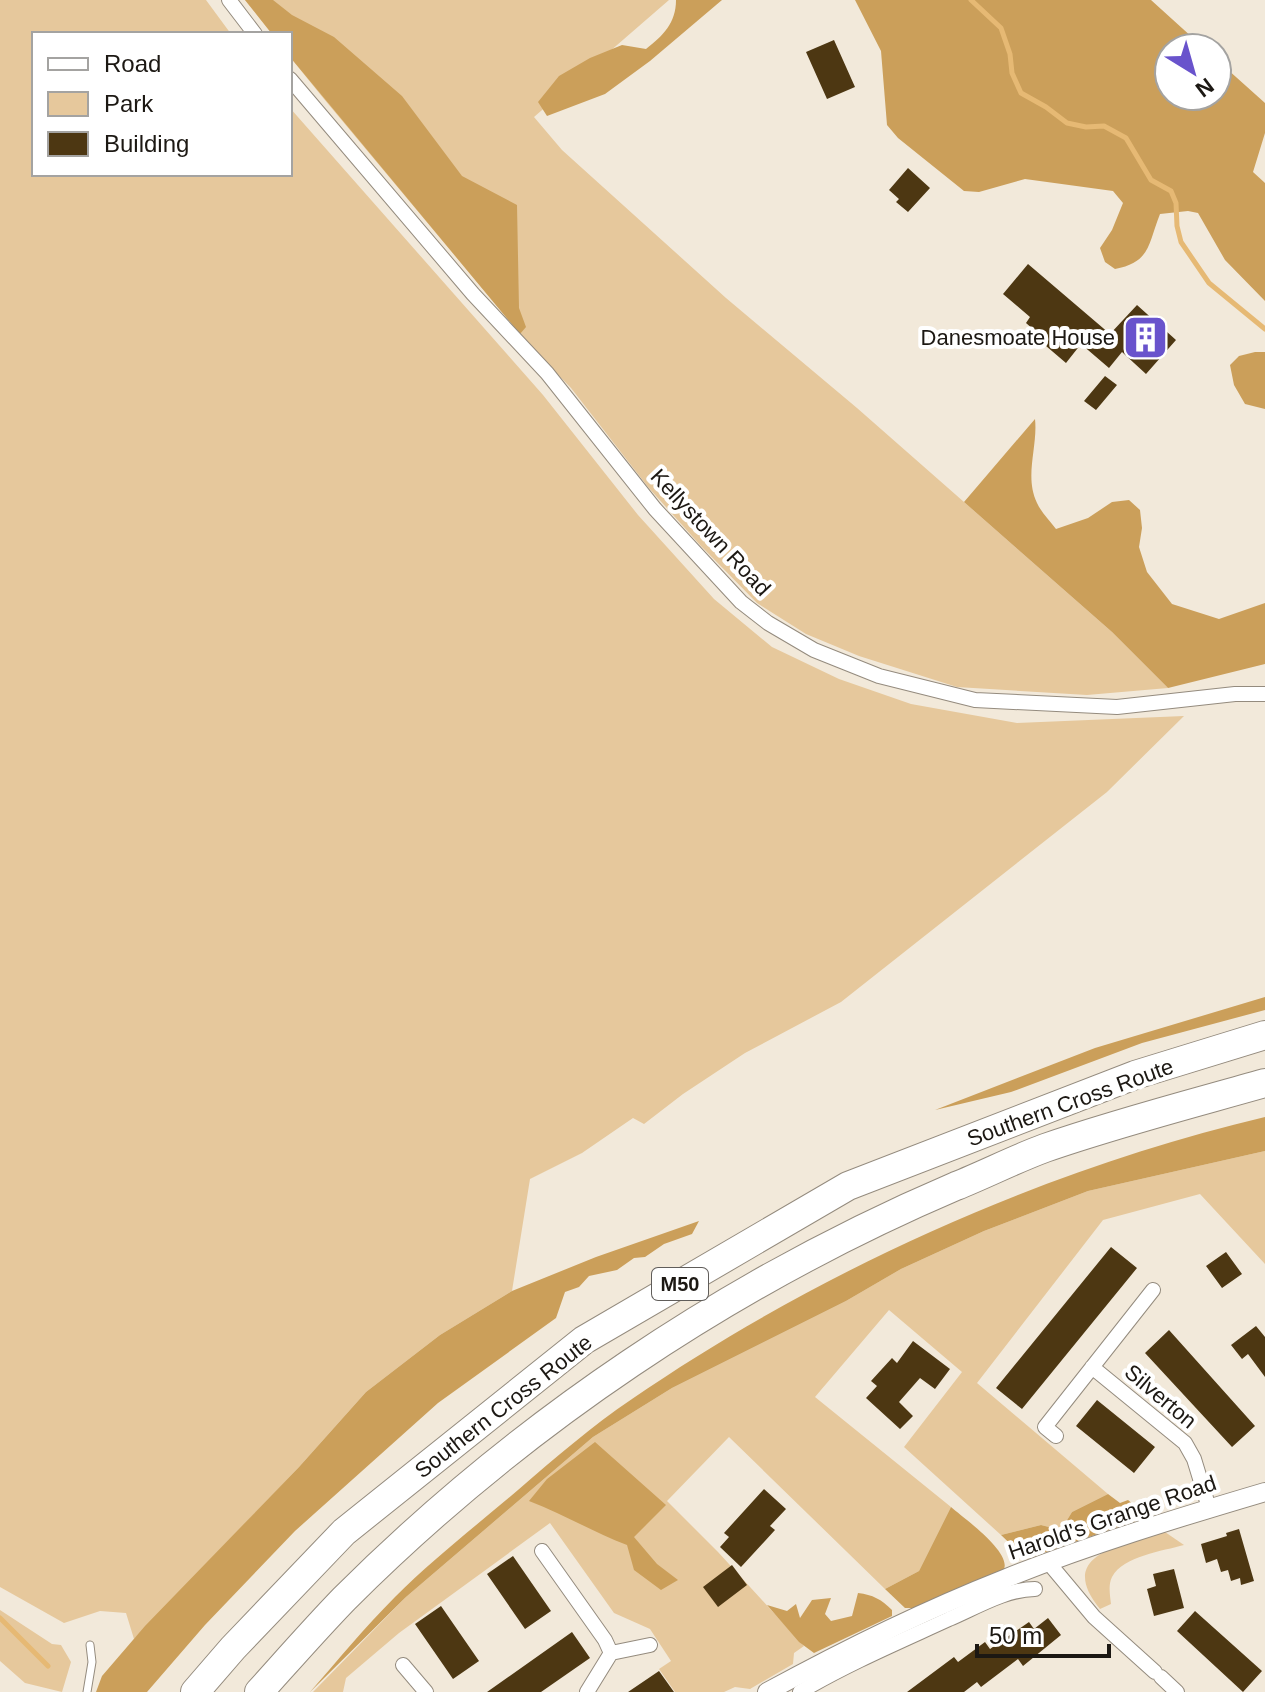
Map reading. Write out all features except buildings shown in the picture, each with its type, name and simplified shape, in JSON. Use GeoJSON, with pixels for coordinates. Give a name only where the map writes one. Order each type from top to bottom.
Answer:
{"type":"FeatureCollection","features":[{"type":"Feature","properties":{"kind":"highway","name":"Southern Cross Route"},"geometry":{"type":"LineString","coordinates":[[195,1692],[344,1532],[597,1332],[848,1186],[1135,1075],[1265,1035]]}},
{"type":"Feature","properties":{"kind":"highway","name":"Southern Cross Route"},"geometry":{"type":"LineString","coordinates":[[259,1692],[344,1599],[466,1487],[551,1418],[617,1371],[731,1301],[858,1230],[1044,1149],[1265,1083]]}},
{"type":"Feature","properties":{"kind":"highway"},"geometry":{"type":"LineString","coordinates":[[174,1692],[215,1645],[251,1629]]}},
{"type":"Feature","properties":{"kind":"street"},"geometry":{"type":"LineString","coordinates":[[229,0],[253,32]]}},
{"type":"Feature","properties":{"kind":"street","name":"Kellystown Road"},"geometry":{"type":"LineString","coordinates":[[292,81],[473,294],[547,373],[655,509],[741,602],[768,623],[814,650],[867,672],[975,700],[1117,707],[1235,694],[1265,694]]}},
{"type":"Feature","properties":{"kind":"street"},"geometry":{"type":"LineString","coordinates":[[1056,1436],[1045,1427],[1153,1290]]}},
{"type":"Feature","properties":{"kind":"street","name":"Silverton"},"geometry":{"type":"LineString","coordinates":[[1092,1367],[1185,1443],[1194,1459],[1209,1508]]}},
{"type":"Feature","properties":{"kind":"street","name":"Harold's Grange Road"},"geometry":{"type":"LineString","coordinates":[[767,1692],[801,1686],[890,1637],[1048,1562],[1265,1492]]}},
{"type":"Feature","properties":{"kind":"street"},"geometry":{"type":"LineString","coordinates":[[542,1551],[611,1653]]}},
{"type":"Feature","properties":{"kind":"street"},"geometry":{"type":"LineString","coordinates":[[1048,1562],[1094,1617],[1177,1692]]}},
{"type":"Feature","properties":{"kind":"street","name":"Harold's Grange Road"},"geometry":{"type":"LineString","coordinates":[[979,1597],[1035,1589]]}},
{"type":"Feature","properties":{"kind":"street"},"geometry":{"type":"LineString","coordinates":[[587,1692],[611,1653],[650,1645]]}},
{"type":"Feature","properties":{"kind":"street"},"geometry":{"type":"LineString","coordinates":[[403,1665],[426,1692]]}},
{"type":"Feature","properties":{"kind":"lane"},"geometry":{"type":"LineString","coordinates":[[87,1692],[92,1662],[90,1645]]}},
{"type":"Feature","properties":{"kind":"green space"},"geometry":{"type":"Polygon","coordinates":[[[0,0],[206,0],[230,32],[32,32],[32,176],[292,176],[292,110],[543,395],[638,515],[714,599],[772,647],[839,679],[911,704],[1017,723],[1184,716],[1107,792],[841,1002],[745,1053],[644,1124],[633,1118],[582,1153],[530,1179],[512,1291],[440,1335],[366,1392],[299,1467],[134,1639],[126,1613],[100,1611],[64,1623],[0,1587],[0,0]]]}},
{"type":"Feature","properties":{"kind":"green space"},"geometry":{"type":"Polygon","coordinates":[[[245,0],[669,0],[534,117],[562,150],[726,298],[857,408],[1112,632],[1168,688],[1087,695],[957,687],[859,656],[806,634],[757,603],[648,487],[571,388],[532,348],[324,99],[292,59],[292,32],[270,32],[245,0]]]}},
{"type":"Feature","properties":{"kind":"green space"},"geometry":{"type":"Polygon","coordinates":[[[1265,1151],[1265,1264],[1200,1194],[1103,1220],[977,1383],[1108,1494],[1072,1512],[1061,1530],[1041,1525],[1001,1535],[904,1447],[962,1372],[889,1310],[815,1397],[951,1507],[919,1571],[885,1589],[729,1437],[667,1501],[804,1646],[794,1653],[793,1664],[750,1689],[735,1687],[724,1692],[675,1692],[659,1669],[671,1661],[650,1629],[614,1613],[550,1523],[399,1633],[346,1678],[343,1692],[313,1692],[406,1597],[593,1437],[672,1388],[846,1301],[901,1269],[984,1231],[1088,1191],[1265,1151]]]}},
{"type":"Feature","properties":{"kind":"green space"},"geometry":{"type":"Polygon","coordinates":[[[1165,1532],[1184,1545],[1144,1555],[1117,1570],[1111,1580],[1111,1604],[1100,1609],[1088,1590],[1085,1575],[1090,1563],[1115,1547],[1165,1532]]]}},
{"type":"Feature","properties":{"kind":"green space"},"geometry":{"type":"Polygon","coordinates":[[[0,1610],[52,1644],[61,1645],[71,1662],[62,1692],[25,1683],[0,1661],[0,1610]]]}},
{"type":"Feature","properties":{"kind":"shaded area"},"geometry":{"type":"Polygon","coordinates":[[[245,0],[273,0],[292,15],[334,37],[402,96],[462,176],[517,205],[519,308],[526,327],[520,334],[292,59],[292,32],[270,32],[245,0]]]}},
{"type":"Feature","properties":{"kind":"shaded area"},"geometry":{"type":"Polygon","coordinates":[[[676,0],[722,0],[650,61],[605,94],[547,116],[538,102],[559,76],[590,58],[622,45],[646,49],[667,28],[674,16],[676,0]]]}},
{"type":"Feature","properties":{"kind":"shaded area"},"geometry":{"type":"Polygon","coordinates":[[[855,0],[1151,0],[1186,32],[1153,32],[1153,112],[1233,112],[1233,74],[1265,103],[1265,133],[1253,172],[1265,183],[1265,301],[1225,260],[1198,213],[1160,214],[1142,256],[1136,262],[1115,269],[1105,262],[1100,248],[1112,230],[1123,203],[1113,191],[1025,179],[979,192],[964,191],[898,138],[887,125],[881,51],[855,0]]]}},
{"type":"Feature","properties":{"kind":"shaded area"},"geometry":{"type":"Polygon","coordinates":[[[1265,352],[1265,409],[1245,404],[1234,385],[1230,365],[1239,356],[1265,352]]]}},
{"type":"Feature","properties":{"kind":"shaded area"},"geometry":{"type":"Polygon","coordinates":[[[1035,419],[1031,472],[1033,493],[1041,510],[1056,529],[1088,518],[1112,502],[1129,500],[1140,510],[1142,528],[1139,547],[1147,572],[1172,604],[1219,619],[1265,603],[1265,664],[1168,688],[1112,632],[964,502],[1035,419]]]}},
{"type":"Feature","properties":{"kind":"shaded area"},"geometry":{"type":"Polygon","coordinates":[[[1265,997],[1265,1010],[1142,1043],[1011,1092],[935,1110],[1095,1048],[1265,997]]]}},
{"type":"Feature","properties":{"kind":"shaded area"},"geometry":{"type":"Polygon","coordinates":[[[1265,1117],[1265,1151],[1088,1191],[984,1231],[901,1269],[846,1301],[672,1388],[593,1437],[406,1597],[310,1692],[384,1608],[440,1556],[603,1420],[704,1352],[856,1267],[1017,1195],[1099,1165],[1265,1117]]]}},
{"type":"Feature","properties":{"kind":"shaded area"},"geometry":{"type":"Polygon","coordinates":[[[699,1221],[692,1234],[664,1244],[645,1257],[634,1258],[617,1270],[589,1276],[579,1287],[565,1292],[556,1318],[438,1403],[295,1531],[205,1625],[147,1692],[96,1692],[102,1676],[145,1626],[299,1467],[366,1392],[440,1335],[512,1291],[699,1221]]]}},
{"type":"Feature","properties":{"kind":"shaded area"},"geometry":{"type":"Polygon","coordinates":[[[595,1442],[666,1505],[634,1537],[657,1564],[678,1580],[661,1590],[634,1570],[627,1545],[529,1501],[547,1479],[595,1442]]]}},
{"type":"Feature","properties":{"kind":"shaded area"},"geometry":{"type":"Polygon","coordinates":[[[1108,1494],[1120,1503],[1128,1500],[1140,1510],[1144,1509],[1147,1517],[1031,1557],[1022,1555],[1001,1535],[1041,1525],[1061,1530],[1072,1512],[1108,1494]]]}},
{"type":"Feature","properties":{"kind":"shaded area"},"geometry":{"type":"Polygon","coordinates":[[[951,1507],[994,1545],[1001,1554],[1004,1569],[920,1608],[905,1608],[885,1589],[919,1571],[951,1507]]]}},
{"type":"Feature","properties":{"kind":"shaded area"},"geometry":{"type":"Polygon","coordinates":[[[858,1593],[880,1600],[892,1610],[892,1616],[814,1653],[799,1642],[767,1605],[787,1611],[796,1604],[800,1618],[812,1600],[831,1598],[825,1614],[831,1621],[852,1616],[858,1593]]]}},
{"type":"Feature","properties":{"kind":"waterway"},"geometry":{"type":"LineString","coordinates":[[971,0],[1001,28],[1010,54],[1012,73],[1021,93],[1067,123],[1086,127],[1104,126],[1126,138],[1151,180],[1171,191],[1176,203],[1181,242],[1209,283],[1265,329]]}},
{"type":"Feature","properties":{"kind":"waterway"},"geometry":{"type":"LineString","coordinates":[[0,1618],[48,1666]]}},
{"type":"Feature","properties":{"kind":"place","name":"Danesmoate House"},"geometry":{"type":"Point","coordinates":[1146,337]}}]}
